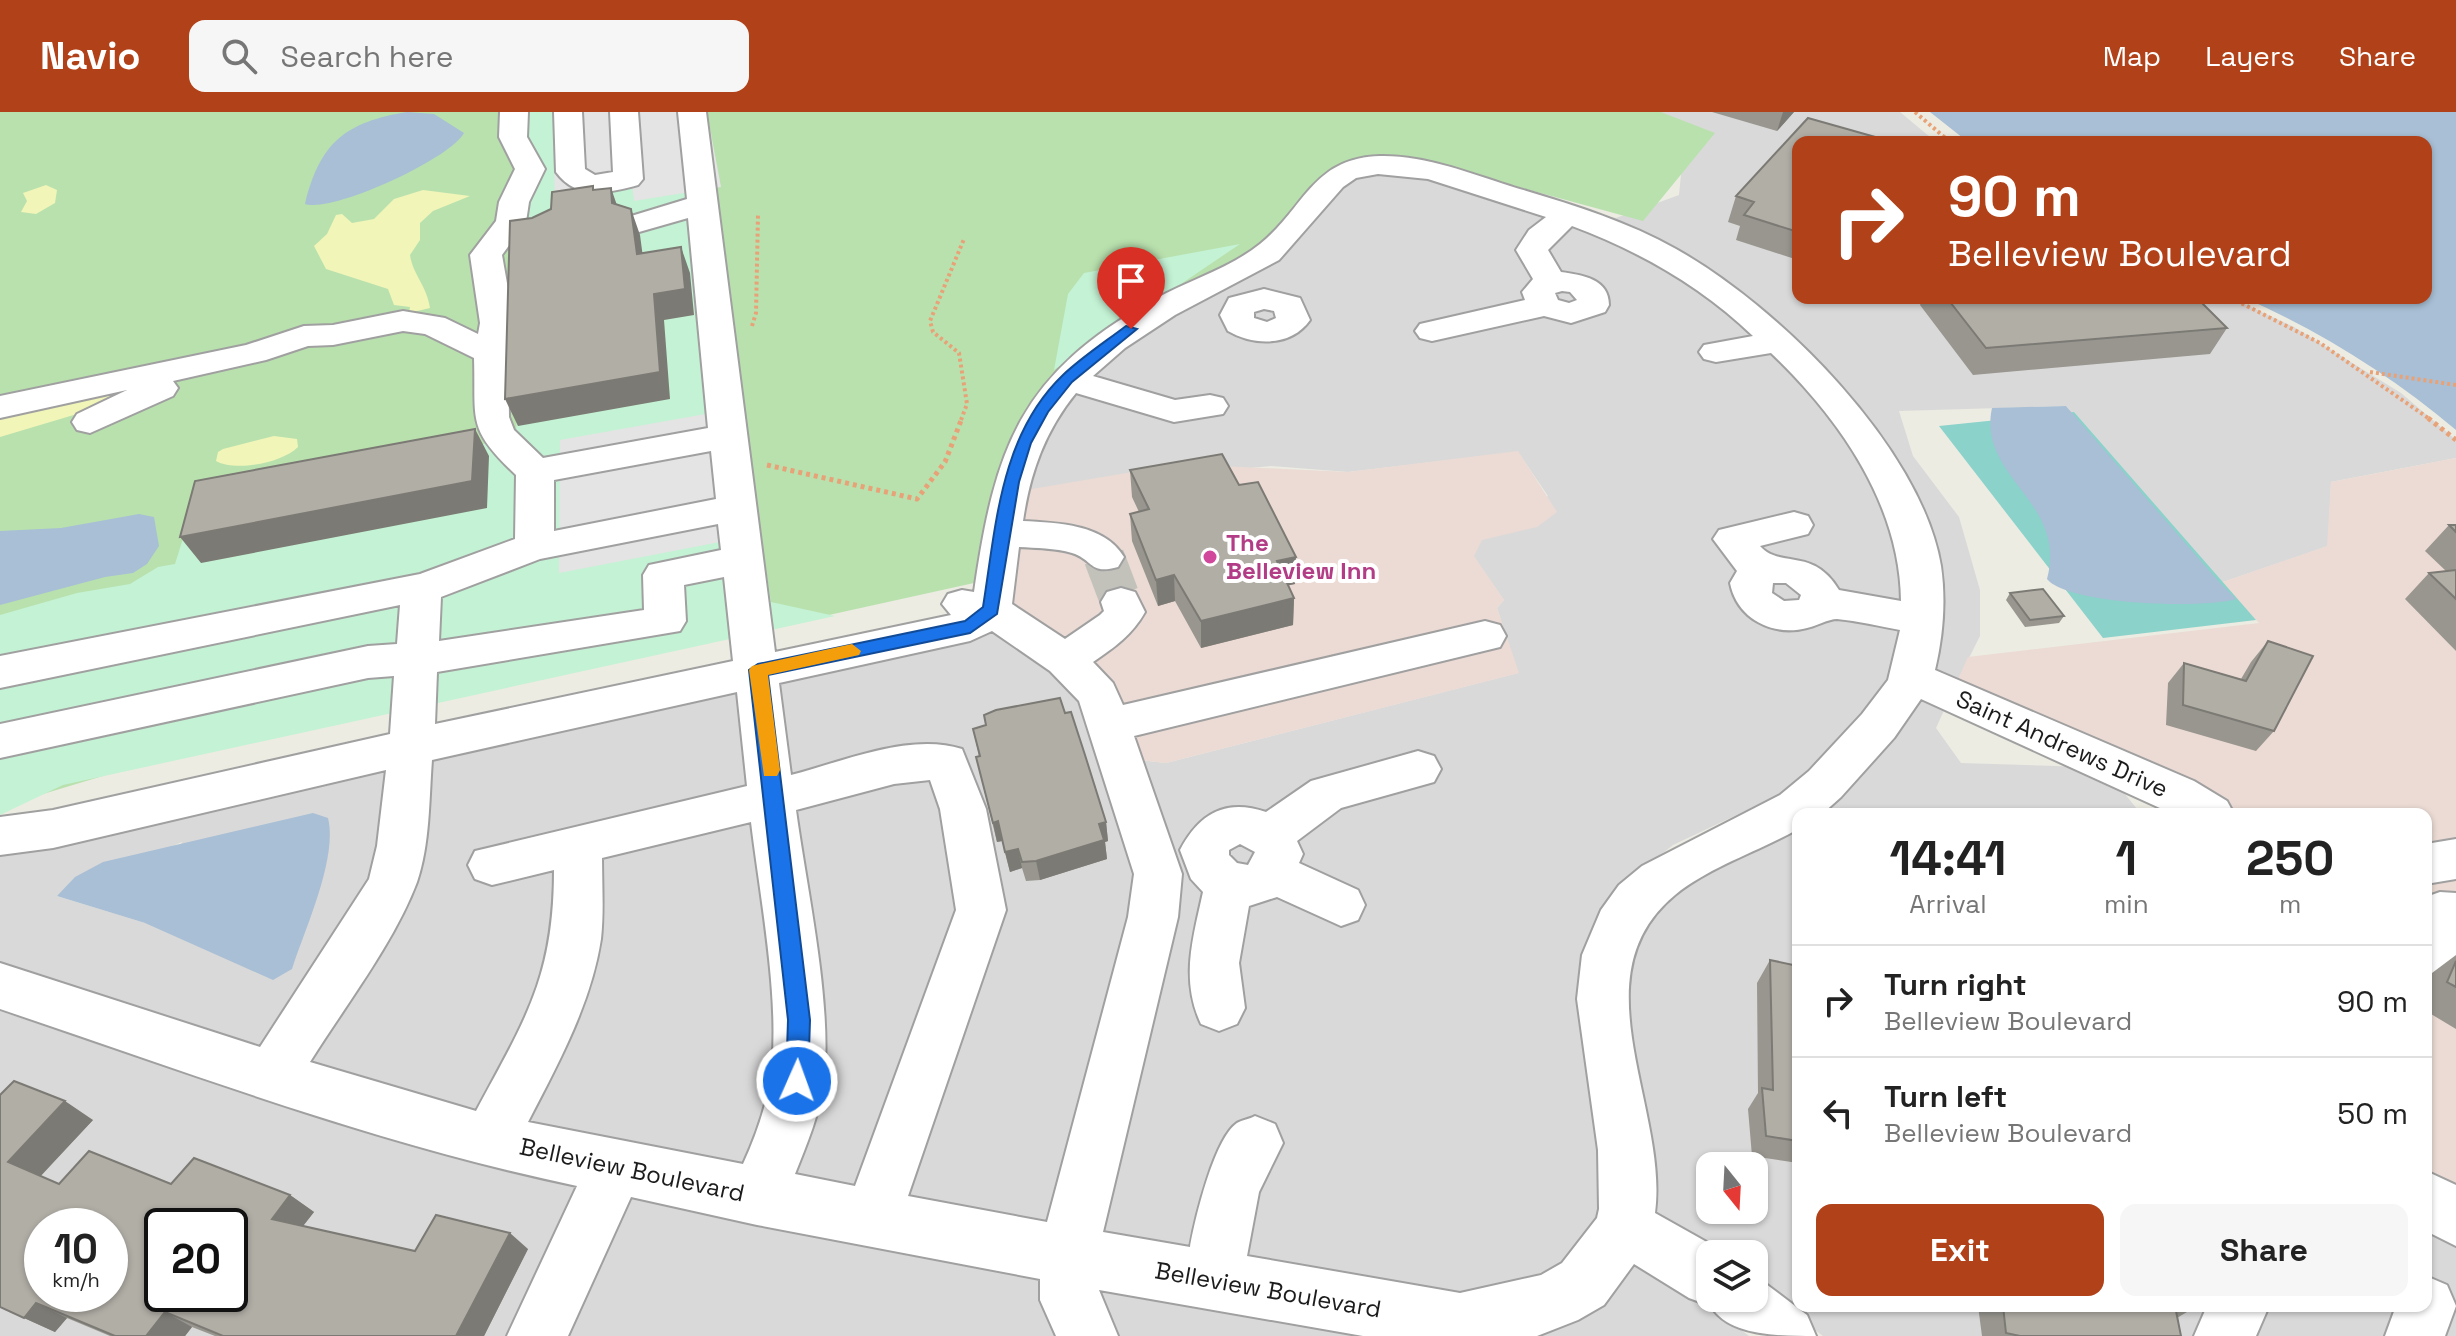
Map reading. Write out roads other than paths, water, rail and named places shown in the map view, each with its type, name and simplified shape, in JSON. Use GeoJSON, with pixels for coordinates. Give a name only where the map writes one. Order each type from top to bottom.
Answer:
{"type":"FeatureCollection","features":[{"type":"Feature","properties":{"kind":"street"},"geometry":{"type":"LineString","coordinates":[[514,112],[510,133],[512,143],[530,169],[514,202],[511,222],[486,255],[497,323],[491,353],[494,375],[491,421],[509,448],[535,472],[535,545]]}},
{"type":"Feature","properties":{"kind":"street"},"geometry":{"type":"LineString","coordinates":[[568,112],[571,172],[589,185],[628,179],[624,112]]}},
{"type":"Feature","properties":{"kind":"street"},"geometry":{"type":"LineString","coordinates":[[692,112],[704,220],[732,340],[727,436],[757,658],[799,1020],[797,1081],[784,1134],[757,1197]]}},
{"type":"Feature","properties":{"kind":"street"},"geometry":{"type":"LineString","coordinates":[[0,829],[59,800],[412,734],[757,658],[970,626],[991,610],[1011,482],[1024,443],[1042,410],[1067,379],[1112,341],[1168,305],[1247,268],[1280,244],[1340,173],[1359,167],[1410,168],[1464,181],[1567,215],[1669,257],[1732,302],[1776,342],[1819,385],[1874,454],[1903,503],[1920,550],[1922,619],[1911,677],[1857,752],[1796,808]]}},
{"type":"Feature","properties":{"kind":"street"},"geometry":{"type":"LineString","coordinates":[[1432,331],[1548,294],[1532,250],[1540,237],[1567,215]]}},
{"type":"Feature","properties":{"kind":"street"},"geometry":{"type":"LineString","coordinates":[[639,223],[704,220]]}},
{"type":"Feature","properties":{"kind":"street"},"geometry":{"type":"LineString","coordinates":[[680,275],[704,220]]}},
{"type":"Feature","properties":{"kind":"street"},"geometry":{"type":"LineString","coordinates":[[1217,282],[1236,325]]}},
{"type":"Feature","properties":{"kind":"street"},"geometry":{"type":"LineString","coordinates":[[680,318],[732,340]]}},
{"type":"Feature","properties":{"kind":"street"},"geometry":{"type":"LineString","coordinates":[[0,407],[239,356],[304,336],[333,335],[403,321],[433,325],[491,353]]}},
{"type":"Feature","properties":{"kind":"street"},"geometry":{"type":"LineString","coordinates":[[1716,352],[1776,342]]}},
{"type":"Feature","properties":{"kind":"street"},"geometry":{"type":"LineString","coordinates":[[90,422],[239,356]]}},
{"type":"Feature","properties":{"kind":"street"},"geometry":{"type":"LineString","coordinates":[[1067,379],[1174,411],[1210,406]]}},
{"type":"Feature","properties":{"kind":"street"},"geometry":{"type":"LineString","coordinates":[[535,472],[727,436]]}},
{"type":"Feature","properties":{"kind":"street"},"geometry":{"type":"LineString","coordinates":[[0,672],[399,591],[421,590],[535,545],[560,543],[736,508]]}},
{"type":"Feature","properties":{"kind":"street"},"geometry":{"type":"LineString","coordinates":[[1794,525],[1733,539],[1760,572],[1779,568],[1802,574],[1818,587],[1821,602],[1922,619]]}},
{"type":"Feature","properties":{"kind":"street"},"geometry":{"type":"LineString","coordinates":[[1004,533],[1085,541],[1102,551],[1104,557]]}},
{"type":"Feature","properties":{"kind":"street"},"geometry":{"type":"LineString","coordinates":[[0,741],[368,662],[462,655],[665,621],[663,575],[744,559]]}},
{"type":"Feature","properties":{"kind":"street"},"geometry":{"type":"LineString","coordinates":[[272,1076],[376,914],[393,881],[401,846],[412,734],[421,590]]}},
{"type":"Feature","properties":{"kind":"street"},"geometry":{"type":"LineString","coordinates":[[1065,660],[1115,626],[1125,612],[1121,602]]}},
{"type":"Feature","properties":{"kind":"street"},"geometry":{"type":"LineString","coordinates":[[991,610],[1065,660],[1098,694],[1111,725],[1158,874],[1153,917],[1068,1255],[1070,1300],[1088,1336]]}},
{"type":"Feature","properties":{"kind":"street"},"geometry":{"type":"LineString","coordinates":[[1111,725],[1485,636]]}},
{"type":"Feature","properties":{"kind":"street","name":"Saint Andrews Drive"},"geometry":{"type":"LineString","coordinates":[[1911,677],[2178,794],[2201,808]]}},
{"type":"Feature","properties":{"kind":"street"},"geometry":{"type":"LineString","coordinates":[[0,836],[53,829],[412,734]]}},
{"type":"Feature","properties":{"kind":"street"},"geometry":{"type":"LineString","coordinates":[[492,865],[894,766],[946,761],[963,809],[981,910],[872,1218]]}},
{"type":"Feature","properties":{"kind":"street"},"geometry":{"type":"LineString","coordinates":[[1219,1008],[1212,992],[1213,971],[1244,864],[1327,794],[1418,769]]}},
{"type":"Feature","properties":{"kind":"street"},"geometry":{"type":"LineString","coordinates":[[1696,1266],[1624,1228],[1627,1173],[1603,1015],[1607,954],[1631,904],[1686,861],[1792,810]]}},
{"type":"Feature","properties":{"kind":"street"},"geometry":{"type":"LineString","coordinates":[[489,1141],[566,982],[576,938],[578,845]]}},
{"type":"Feature","properties":{"kind":"street"},"geometry":{"type":"LineString","coordinates":[[2432,863],[2456,859]]}},
{"type":"Feature","properties":{"kind":"street"},"geometry":{"type":"LineString","coordinates":[[1158,874],[1244,864],[1341,905]]}},
{"type":"Feature","properties":{"kind":"street","name":"Belleview Boulevard"},"geometry":{"type":"LineString","coordinates":[[0,986],[272,1076],[489,1141],[757,1197],[1460,1323],[1517,1314],[1581,1286],[1624,1228]]}},
{"type":"Feature","properties":{"kind":"street"},"geometry":{"type":"LineString","coordinates":[[1214,1280],[1225,1206],[1236,1170],[1255,1143]]}},
{"type":"Feature","properties":{"kind":"street"},"geometry":{"type":"LineString","coordinates":[[545,1335],[615,1168]]}},
{"type":"Feature","properties":{"kind":"street"},"geometry":{"type":"LineString","coordinates":[[2432,1203],[2456,1217]]}},
{"type":"Feature","properties":{"kind":"street"},"geometry":{"type":"LineString","coordinates":[[1755,1312],[1786,1336]]}},
{"type":"Feature","properties":{"kind":"street"},"geometry":{"type":"LineString","coordinates":[[2224,1336],[2236,1312]]}},
{"type":"Feature","properties":{"kind":"street"},"geometry":{"type":"LineString","coordinates":[[2415,1336],[2424,1312]]}},
{"type":"Feature","properties":{"kind":"tunnel"},"geometry":{"type":"LineString","coordinates":[[1104,557],[1121,602]]}},
{"type":"Feature","properties":{"kind":"place","name":"The Belleview Inn"},"geometry":{"type":"Point","coordinates":[1210,557]}}]}
